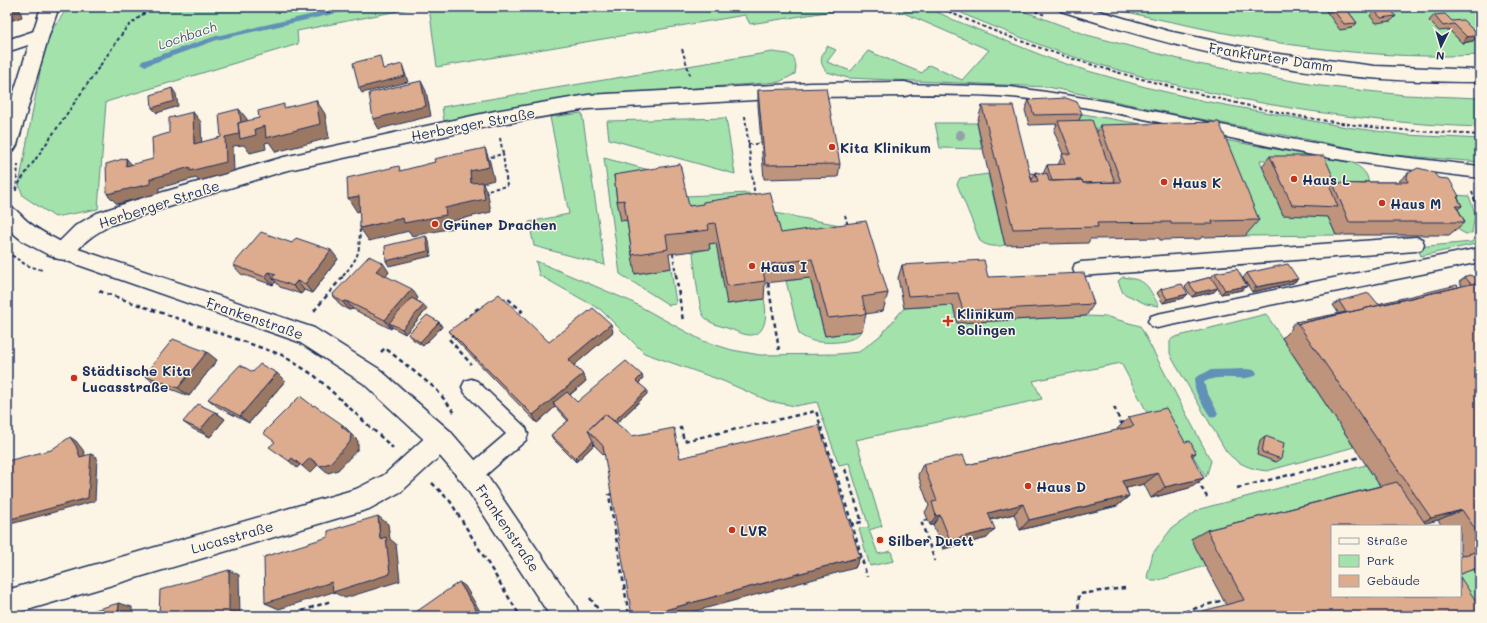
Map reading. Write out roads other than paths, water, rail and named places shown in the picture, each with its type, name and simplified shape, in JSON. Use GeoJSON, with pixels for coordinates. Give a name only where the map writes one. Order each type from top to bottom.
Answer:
{"type":"FeatureCollection","features":[{"type":"Feature","properties":{"kind":"street"},"geometry":{"type":"LineString","coordinates":[[7,145],[40,35],[50,7]]}},
{"type":"Feature","properties":{"kind":"street","name":"Frankfurter Damm"},"geometry":{"type":"LineString","coordinates":[[1068,7],[1143,31],[1206,47],[1309,64],[1396,73],[1480,76]]}},
{"type":"Feature","properties":{"kind":"street"},"geometry":{"type":"LineString","coordinates":[[7,46],[40,35]]}},
{"type":"Feature","properties":{"kind":"street","name":"Herberger Straße"},"geometry":{"type":"LineString","coordinates":[[62,252],[82,232],[104,219],[284,164],[452,127],[588,102],[812,90],[906,89]]}},
{"type":"Feature","properties":{"kind":"street","name":"Frankenstraße"},"geometry":{"type":"LineString","coordinates":[[7,213],[13,223],[35,238],[62,252],[306,335],[371,376],[441,439],[472,475],[566,616]]}},
{"type":"Feature","properties":{"kind":"street","name":"Lucasstraße"},"geometry":{"type":"LineString","coordinates":[[7,603],[360,500],[393,484],[412,464],[441,439]]}},
{"type":"Feature","properties":{"kind":"lane"},"geometry":{"type":"LineString","coordinates":[[906,89],[1010,92],[1046,97],[1103,106],[1270,141],[1375,160],[1480,172]]}},
{"type":"Feature","properties":{"kind":"lane"},"geometry":{"type":"LineString","coordinates":[[1082,269],[1416,244]]}},
{"type":"Feature","properties":{"kind":"lane"},"geometry":{"type":"LineString","coordinates":[[1156,321],[1480,255]]}},
{"type":"Feature","properties":{"kind":"lane"},"geometry":{"type":"LineString","coordinates":[[471,386],[519,434],[472,475]]}},
{"type":"Feature","properties":{"kind":"waterway","name":"Lochbach"},"geometry":{"type":"LineString","coordinates":[[145,63],[216,38],[355,7]]}},
{"type":"Feature","properties":{"kind":"waterway"},"geometry":{"type":"LineString","coordinates":[[1213,413],[1201,391],[1199,380],[1218,374],[1252,373]]}},
{"type":"Feature","properties":{"kind":"place","name":"Kita Klinikum"},"geometry":{"type":"Point","coordinates":[832,147]}},
{"type":"Feature","properties":{"kind":"place","name":"Haus L"},"geometry":{"type":"Point","coordinates":[1294,179]}},
{"type":"Feature","properties":{"kind":"place","name":"Haus K"},"geometry":{"type":"Point","coordinates":[1164,182]}},
{"type":"Feature","properties":{"kind":"place","name":"Haus M"},"geometry":{"type":"Point","coordinates":[1382,203]}},
{"type":"Feature","properties":{"kind":"place","name":"Grüner Drachen"},"geometry":{"type":"Point","coordinates":[435,224]}},
{"type":"Feature","properties":{"kind":"place","name":"Haus I"},"geometry":{"type":"Point","coordinates":[752,266]}},
{"type":"Feature","properties":{"kind":"place","name":"Klinikum Solingen"},"geometry":{"type":"Point","coordinates":[948,321]}},
{"type":"Feature","properties":{"kind":"place","name":"Städtische Kita Lucasstraße"},"geometry":{"type":"Point","coordinates":[74,378]}},
{"type":"Feature","properties":{"kind":"place","name":"Haus D"},"geometry":{"type":"Point","coordinates":[1028,486]}},
{"type":"Feature","properties":{"kind":"place","name":"LVR"},"geometry":{"type":"Point","coordinates":[732,530]}},
{"type":"Feature","properties":{"kind":"place","name":"Silber Duett"},"geometry":{"type":"Point","coordinates":[880,540]}}]}
